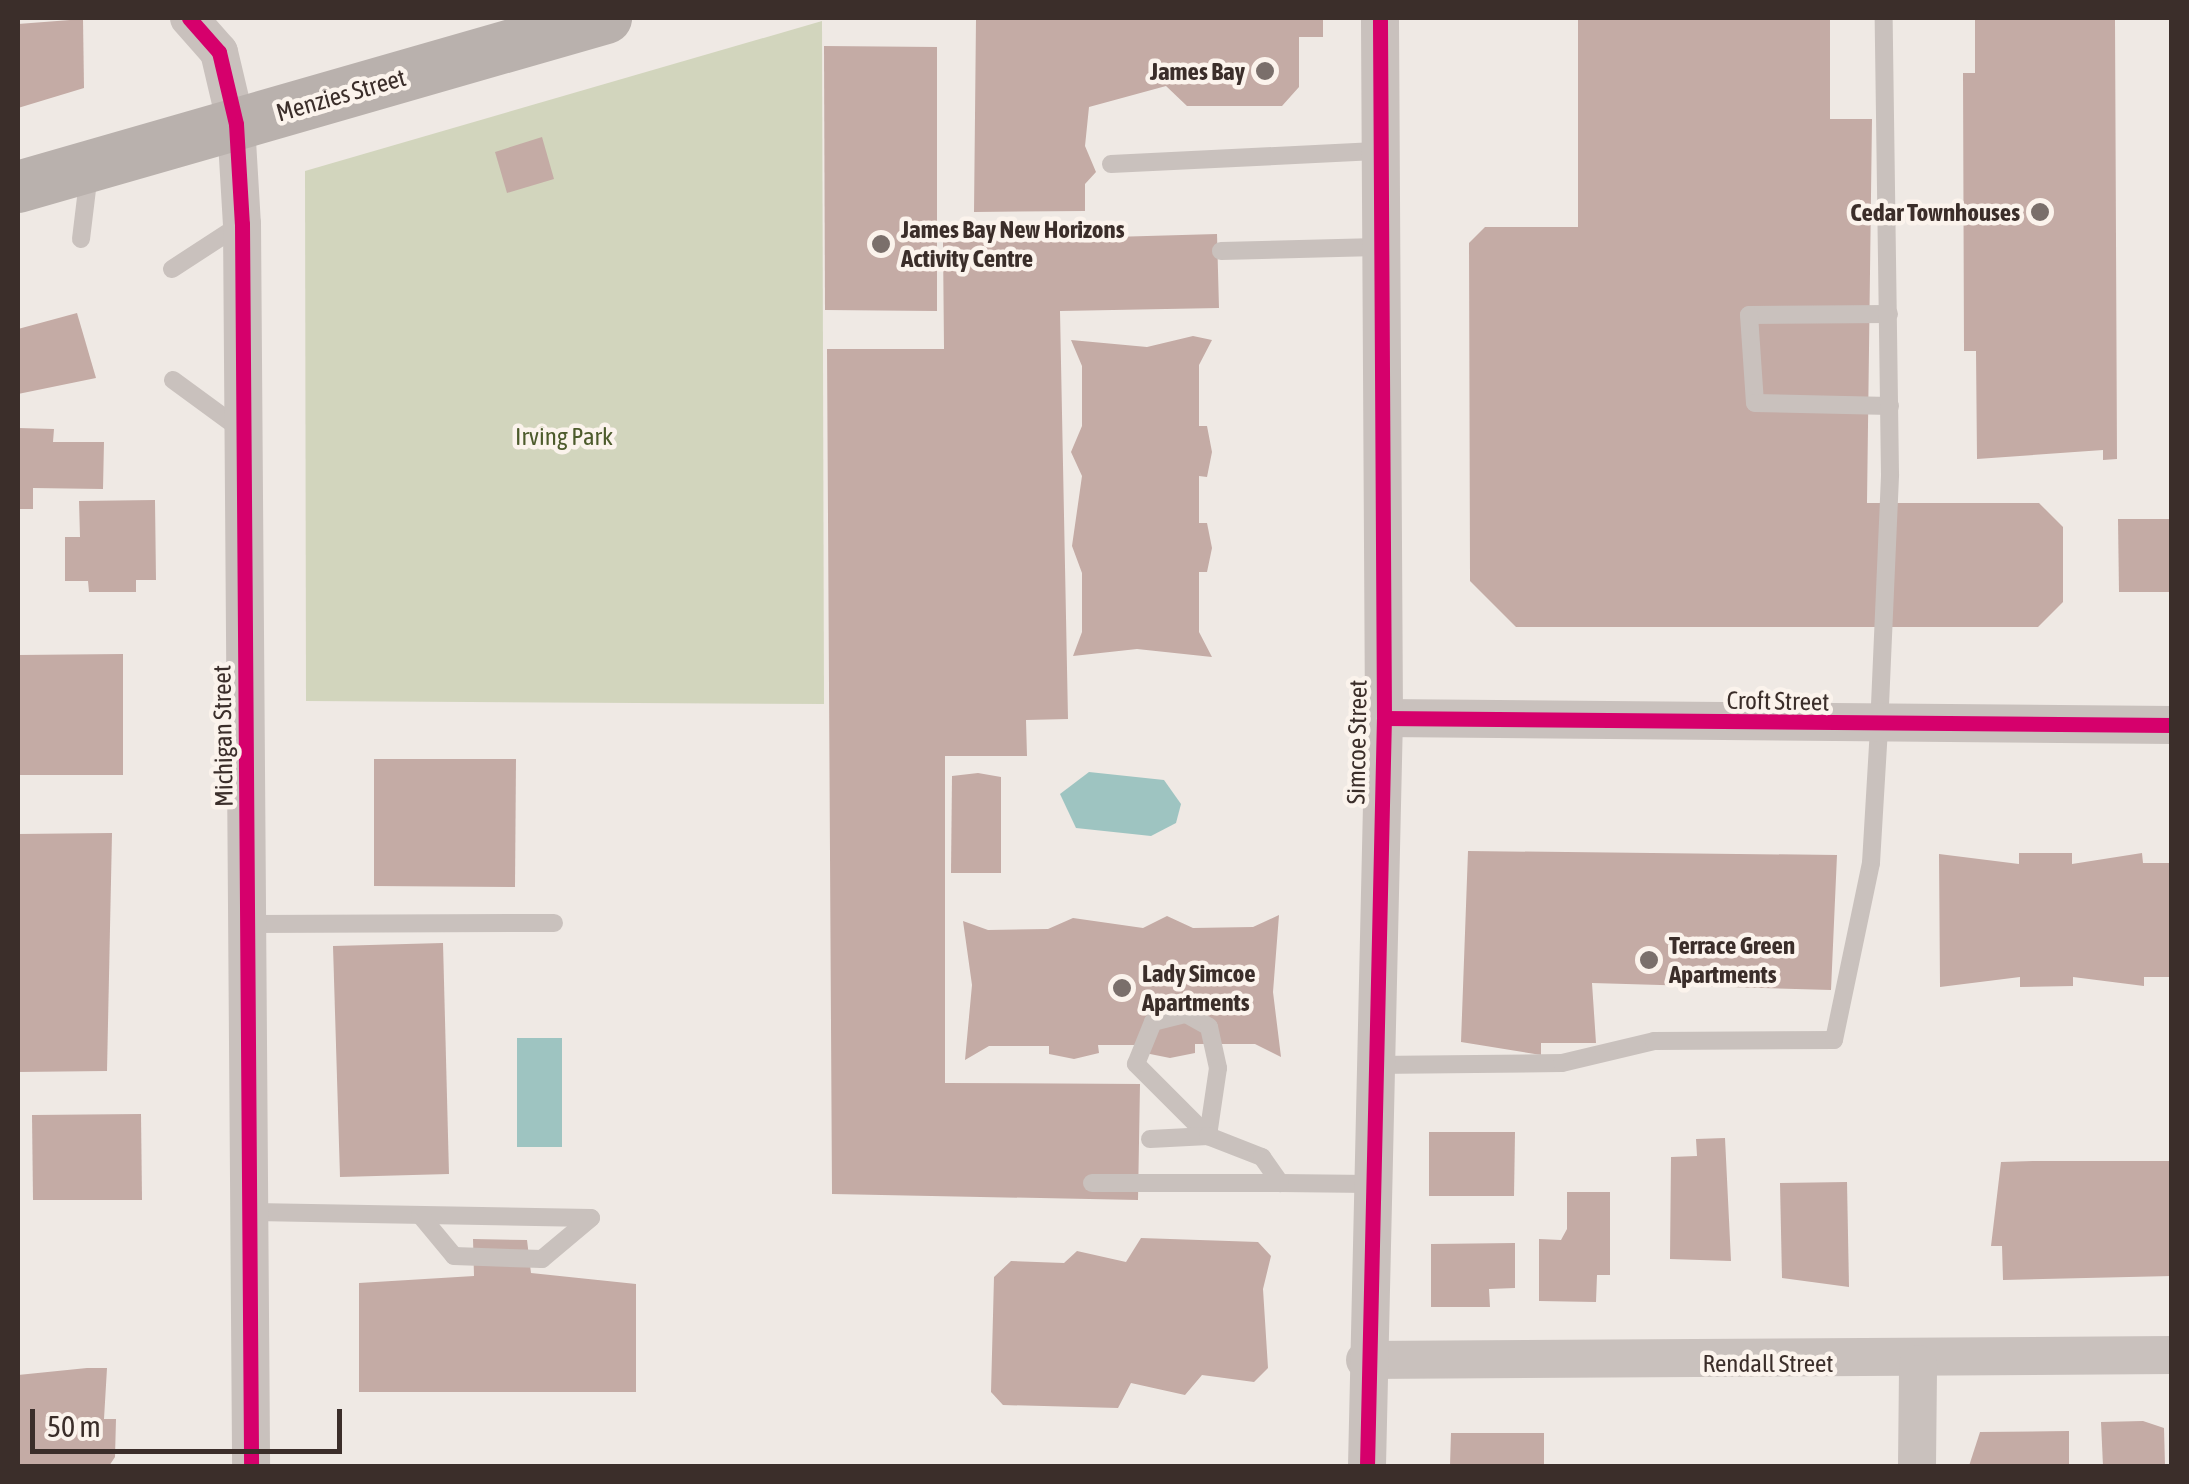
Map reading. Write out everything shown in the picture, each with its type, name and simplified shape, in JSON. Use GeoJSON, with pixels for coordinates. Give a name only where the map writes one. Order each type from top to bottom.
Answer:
{"type":"FeatureCollection","features":[{"type":"Feature","properties":{"kind":"street","name":"Michigan Street"},"geometry":{"type":"LineString","coordinates":[[189,18],[218,52],[236,124],[242,224],[254,1212],[252,1466]]}},
{"type":"Feature","properties":{"kind":"street","name":"Menzies Street"},"geometry":{"type":"LineString","coordinates":[[18,188],[606,18]]}},
{"type":"Feature","properties":{"kind":"street","name":"Simcoe Street"},"geometry":{"type":"LineString","coordinates":[[1367,1466],[1365,1360],[1384,718],[1376,151],[1380,18]]}},
{"type":"Feature","properties":{"kind":"street","name":"Croft Street"},"geometry":{"type":"LineString","coordinates":[[1384,718],[1879,728],[2172,725]]}},
{"type":"Feature","properties":{"kind":"street","name":"Rendall Street"},"geometry":{"type":"LineString","coordinates":[[1365,1360],[1918,1364],[2172,1356]]}},
{"type":"Feature","properties":{"kind":"street"},"geometry":{"type":"LineString","coordinates":[[1917,1466],[1918,1364]]}},
{"type":"Feature","properties":{"kind":"lane"},"geometry":{"type":"LineString","coordinates":[[1374,1065],[1562,1063],[1654,1041],[1834,1040],[1871,863],[1879,728],[1890,406],[1884,18]]}},
{"type":"Feature","properties":{"kind":"lane"},"geometry":{"type":"LineString","coordinates":[[1111,164],[1376,151]]}},
{"type":"Feature","properties":{"kind":"lane"},"geometry":{"type":"LineString","coordinates":[[81,240],[89,168]]}},
{"type":"Feature","properties":{"kind":"lane"},"geometry":{"type":"LineString","coordinates":[[172,269],[242,224]]}},
{"type":"Feature","properties":{"kind":"lane"},"geometry":{"type":"LineString","coordinates":[[1222,251],[1377,248]]}},
{"type":"Feature","properties":{"kind":"lane"},"geometry":{"type":"LineString","coordinates":[[1889,314],[1750,315],[1755,403],[1890,406]]}},
{"type":"Feature","properties":{"kind":"lane"},"geometry":{"type":"LineString","coordinates":[[173,380],[244,433]]}},
{"type":"Feature","properties":{"kind":"lane"},"geometry":{"type":"LineString","coordinates":[[250,924],[554,923]]}},
{"type":"Feature","properties":{"kind":"lane"},"geometry":{"type":"LineString","coordinates":[[1208,1136],[1218,1068],[1208,1028],[1186,1014],[1152,1022],[1136,1064],[1208,1136],[1262,1157],[1280,1182]]}},
{"type":"Feature","properties":{"kind":"lane"},"geometry":{"type":"LineString","coordinates":[[1150,1139],[1208,1136]]}},
{"type":"Feature","properties":{"kind":"lane"},"geometry":{"type":"LineString","coordinates":[[1092,1183],[1370,1184]]}},
{"type":"Feature","properties":{"kind":"lane"},"geometry":{"type":"LineString","coordinates":[[254,1212],[591,1218],[542,1258],[454,1256],[420,1215]]}},
{"type":"Feature","properties":{"kind":"green space","name":"Irving Park"},"geometry":{"type":"Polygon","coordinates":[[[822,21],[824,704],[306,701],[305,171],[822,21]]]}},
{"type":"Feature","properties":{"kind":"water"},"geometry":{"type":"Polygon","coordinates":[[[1089,772],[1164,780],[1181,804],[1176,823],[1151,836],[1076,828],[1060,794],[1089,772]]]}},
{"type":"Feature","properties":{"kind":"water"},"geometry":{"type":"Polygon","coordinates":[[[517,1038],[562,1038],[562,1147],[517,1147],[517,1038]]]}},
{"type":"Feature","properties":{"kind":"building"},"geometry":{"type":"Polygon","coordinates":[[[976,18],[1323,18],[1323,37],[1299,37],[1299,87],[1282,106],[1187,106],[1166,86],[1089,107],[1085,146],[1096,172],[1085,184],[1085,211],[974,212],[976,18]]]}},
{"type":"Feature","properties":{"kind":"building"},"geometry":{"type":"Polygon","coordinates":[[[1578,18],[1830,18],[1830,119],[1872,119],[1867,503],[2039,503],[2063,527],[2063,602],[2038,627],[1516,627],[1470,581],[1469,243],[1485,227],[1578,227],[1578,18]]]}},
{"type":"Feature","properties":{"kind":"building","name":"Cedar Townhouses"},"geometry":{"type":"Polygon","coordinates":[[[1975,18],[2115,18],[2117,459],[2103,460],[2103,450],[1977,459],[1976,351],[1964,351],[1963,73],[1975,73],[1975,18]]]}},
{"type":"Feature","properties":{"kind":"building"},"geometry":{"type":"Polygon","coordinates":[[[83,19],[84,88],[18,108],[18,24],[83,19]]]}},
{"type":"Feature","properties":{"kind":"building","name":"James Bay New Horizons Activity Centre"},"geometry":{"type":"Polygon","coordinates":[[[824,46],[937,47],[937,311],[825,310],[824,46]]]}},
{"type":"Feature","properties":{"kind":"building"},"geometry":{"type":"Polygon","coordinates":[[[542,137],[554,179],[507,193],[495,152],[542,137]]]}},
{"type":"Feature","properties":{"kind":"building"},"geometry":{"type":"Polygon","coordinates":[[[1217,234],[1219,308],[1060,311],[1068,719],[1026,720],[1027,756],[945,756],[945,1083],[1140,1084],[1138,1200],[832,1194],[827,349],[944,349],[943,242],[1217,234]]]}},
{"type":"Feature","properties":{"kind":"building"},"geometry":{"type":"Polygon","coordinates":[[[77,313],[96,378],[18,394],[18,329],[77,313]]]}},
{"type":"Feature","properties":{"kind":"building"},"geometry":{"type":"Polygon","coordinates":[[[1193,336],[1212,340],[1199,365],[1199,426],[1207,426],[1212,452],[1207,477],[1199,476],[1199,523],[1207,523],[1212,548],[1207,572],[1199,572],[1199,632],[1212,657],[1137,649],[1073,656],[1082,632],[1082,573],[1072,546],[1082,476],[1071,452],[1082,426],[1082,366],[1071,340],[1147,347],[1193,336]]]}},
{"type":"Feature","properties":{"kind":"building"},"geometry":{"type":"Polygon","coordinates":[[[18,428],[54,429],[53,442],[104,442],[103,489],[33,488],[33,509],[18,509],[18,428]]]}},
{"type":"Feature","properties":{"kind":"building"},"geometry":{"type":"Polygon","coordinates":[[[155,500],[156,580],[136,580],[136,592],[89,592],[88,581],[65,581],[65,537],[80,537],[79,501],[155,500]]]}},
{"type":"Feature","properties":{"kind":"building"},"geometry":{"type":"Polygon","coordinates":[[[2118,519],[2172,519],[2172,592],[2119,592],[2118,519]]]}},
{"type":"Feature","properties":{"kind":"building"},"geometry":{"type":"Polygon","coordinates":[[[123,654],[123,775],[18,775],[18,655],[123,654]]]}},
{"type":"Feature","properties":{"kind":"building"},"geometry":{"type":"Polygon","coordinates":[[[374,759],[516,759],[515,887],[374,886],[374,759]]]}},
{"type":"Feature","properties":{"kind":"building"},"geometry":{"type":"Polygon","coordinates":[[[978,773],[1001,777],[1001,873],[951,873],[952,776],[978,773]]]}},
{"type":"Feature","properties":{"kind":"building"},"geometry":{"type":"Polygon","coordinates":[[[112,833],[107,1071],[18,1072],[18,834],[112,833]]]}},
{"type":"Feature","properties":{"kind":"building","name":"Terrace Green Apartments"},"geometry":{"type":"Polygon","coordinates":[[[1468,851],[1837,855],[1831,990],[1592,983],[1596,1043],[1541,1043],[1541,1055],[1461,1042],[1468,851]]]}},
{"type":"Feature","properties":{"kind":"building"},"geometry":{"type":"Polygon","coordinates":[[[2019,853],[2072,853],[2072,864],[2142,853],[2143,863],[2172,863],[2172,977],[2144,977],[2144,986],[2073,977],[2073,986],[2020,987],[2020,977],[1940,987],[1939,854],[2019,864],[2019,853]]]}},
{"type":"Feature","properties":{"kind":"building","name":"Lady Simcoe Apartments"},"geometry":{"type":"Polygon","coordinates":[[[1279,915],[1273,992],[1281,1057],[1255,1044],[1195,1044],[1195,1053],[1170,1058],[1145,1053],[1145,1045],[1098,1045],[1099,1053],[1074,1059],[1049,1054],[1049,1046],[989,1046],[965,1060],[972,985],[963,921],[988,930],[1048,929],[1073,918],[1143,928],[1167,916],[1193,928],[1253,927],[1279,915]]]}},
{"type":"Feature","properties":{"kind":"building"},"geometry":{"type":"Polygon","coordinates":[[[443,943],[449,1174],[340,1177],[333,946],[443,943]]]}},
{"type":"Feature","properties":{"kind":"building"},"geometry":{"type":"Polygon","coordinates":[[[141,1114],[142,1200],[33,1200],[32,1115],[141,1114]]]}},
{"type":"Feature","properties":{"kind":"building"},"geometry":{"type":"Polygon","coordinates":[[[1429,1132],[1515,1132],[1514,1196],[1429,1196],[1429,1132]]]}},
{"type":"Feature","properties":{"kind":"building"},"geometry":{"type":"Polygon","coordinates":[[[1725,1138],[1731,1261],[1670,1259],[1671,1157],[1697,1156],[1696,1139],[1725,1138]]]}},
{"type":"Feature","properties":{"kind":"building"},"geometry":{"type":"Polygon","coordinates":[[[2172,1161],[2172,1276],[2003,1280],[2002,1246],[1991,1246],[2001,1162],[2172,1161]]]}},
{"type":"Feature","properties":{"kind":"building"},"geometry":{"type":"Polygon","coordinates":[[[1847,1182],[1849,1287],[1782,1278],[1780,1183],[1847,1182]]]}},
{"type":"Feature","properties":{"kind":"building"},"geometry":{"type":"Polygon","coordinates":[[[1567,1192],[1610,1192],[1610,1275],[1597,1275],[1596,1302],[1539,1301],[1539,1239],[1561,1240],[1567,1229],[1567,1192]]]}},
{"type":"Feature","properties":{"kind":"building"},"geometry":{"type":"Polygon","coordinates":[[[1141,1238],[1258,1242],[1271,1256],[1263,1289],[1268,1368],[1254,1382],[1202,1375],[1185,1395],[1131,1383],[1118,1408],[1003,1405],[991,1392],[994,1277],[1011,1261],[1064,1263],[1077,1251],[1126,1262],[1141,1238]]]}},
{"type":"Feature","properties":{"kind":"building"},"geometry":{"type":"Polygon","coordinates":[[[473,1239],[527,1240],[531,1273],[636,1284],[636,1392],[359,1392],[359,1283],[474,1276],[473,1239]]]}},
{"type":"Feature","properties":{"kind":"building"},"geometry":{"type":"Polygon","coordinates":[[[1515,1243],[1515,1288],[1489,1289],[1490,1307],[1431,1307],[1431,1244],[1515,1243]]]}},
{"type":"Feature","properties":{"kind":"building"},"geometry":{"type":"Polygon","coordinates":[[[107,1368],[104,1419],[116,1419],[115,1457],[109,1466],[18,1466],[18,1375],[107,1368]]]}},
{"type":"Feature","properties":{"kind":"building"},"geometry":{"type":"Polygon","coordinates":[[[2143,1421],[2164,1428],[2165,1466],[2103,1466],[2101,1422],[2143,1421]]]}},
{"type":"Feature","properties":{"kind":"building"},"geometry":{"type":"Polygon","coordinates":[[[2069,1431],[2069,1466],[1969,1466],[1980,1432],[2069,1431]]]}},
{"type":"Feature","properties":{"kind":"building"},"geometry":{"type":"Polygon","coordinates":[[[1451,1433],[1544,1433],[1544,1466],[1450,1466],[1451,1433]]]}},
{"type":"Feature","properties":{"kind":"cycle path"},"geometry":{"type":"LineString","coordinates":[[189,18],[219,52],[236,124],[242,224],[251,1466]]}},
{"type":"Feature","properties":{"kind":"cycle path"},"geometry":{"type":"LineString","coordinates":[[1367,1466],[1384,718],[1380,18]]}},
{"type":"Feature","properties":{"kind":"cycle path"},"geometry":{"type":"LineString","coordinates":[[1384,718],[2172,725]]}},
{"type":"Feature","properties":{"kind":"place","name":"James Bay"},"geometry":{"type":"Point","coordinates":[1265,71]}},
{"type":"Feature","properties":{"kind":"place","name":"Cedar Townhouses"},"geometry":{"type":"Point","coordinates":[2040,212]}},
{"type":"Feature","properties":{"kind":"place","name":"James Bay New Horizons Activity Centre"},"geometry":{"type":"Point","coordinates":[881,244]}},
{"type":"Feature","properties":{"kind":"place","name":"Terrace Green Apartments"},"geometry":{"type":"Point","coordinates":[1649,960]}},
{"type":"Feature","properties":{"kind":"place","name":"Lady Simcoe Apartments"},"geometry":{"type":"Point","coordinates":[1122,988]}}]}
